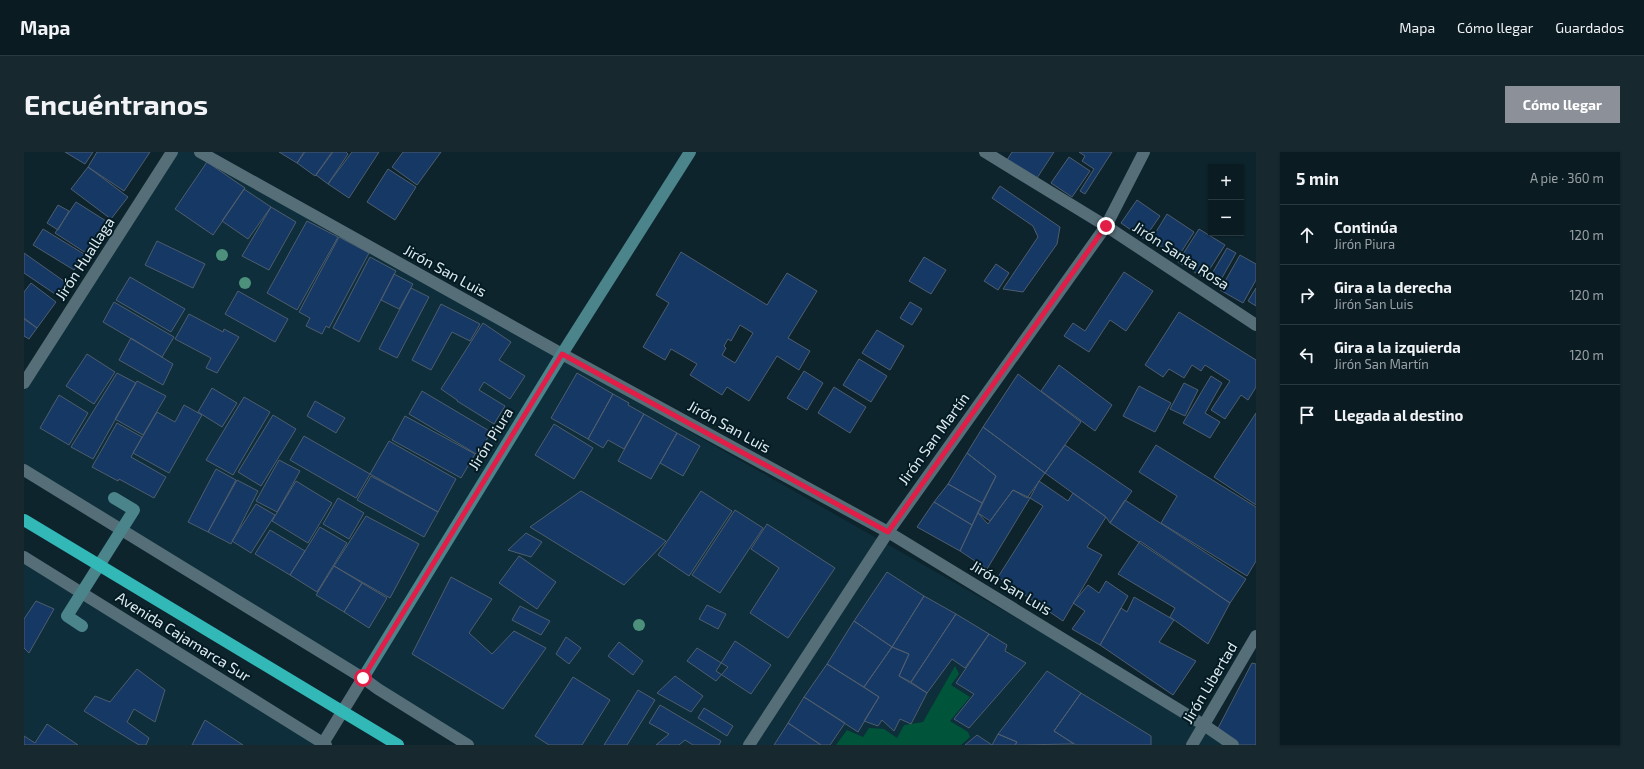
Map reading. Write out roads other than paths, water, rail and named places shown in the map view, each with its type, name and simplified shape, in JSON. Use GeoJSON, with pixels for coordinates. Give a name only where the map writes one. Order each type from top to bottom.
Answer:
{"type":"FeatureCollection","features":[{"type":"Feature","properties":{"kind":"highway"},"geometry":{"type":"LineString","coordinates":[[24,520],[398,745]]}},
{"type":"Feature","properties":{"kind":"main road","name":"Jirón Piura"},"geometry":{"type":"LineString","coordinates":[[363,678],[562,354],[690,152]]}},
{"type":"Feature","properties":{"kind":"main road"},"geometry":{"type":"LineString","coordinates":[[82,626],[67,616],[134,510],[114,498]]}},
{"type":"Feature","properties":{"kind":"street","name":"Jirón Huallaga"},"geometry":{"type":"LineString","coordinates":[[24,384],[172,152]]}},
{"type":"Feature","properties":{"kind":"street","name":"Jirón San Luis"},"geometry":{"type":"LineString","coordinates":[[200,152],[562,354],[888,532],[1204,725],[1233,745]]}},
{"type":"Feature","properties":{"kind":"street","name":"Jirón Santa Rosa"},"geometry":{"type":"LineString","coordinates":[[985,152],[1106,226],[1256,325]]}},
{"type":"Feature","properties":{"kind":"street","name":"Jirón San Martín"},"geometry":{"type":"LineString","coordinates":[[749,745],[888,532],[1106,226],[1144,152]]}},
{"type":"Feature","properties":{"kind":"street"},"geometry":{"type":"LineString","coordinates":[[24,470],[363,678],[378,689],[468,745]]}},
{"type":"Feature","properties":{"kind":"street","name":"Avenida Cajamarca Sur"},"geometry":{"type":"LineString","coordinates":[[24,557],[324,744]]}},
{"type":"Feature","properties":{"kind":"street","name":"Jirón Libertad"},"geometry":{"type":"LineString","coordinates":[[1192,745],[1256,636]]}},
{"type":"Feature","properties":{"kind":"street","name":"Jirón Piura"},"geometry":{"type":"LineString","coordinates":[[324,744],[363,678]]}}]}
